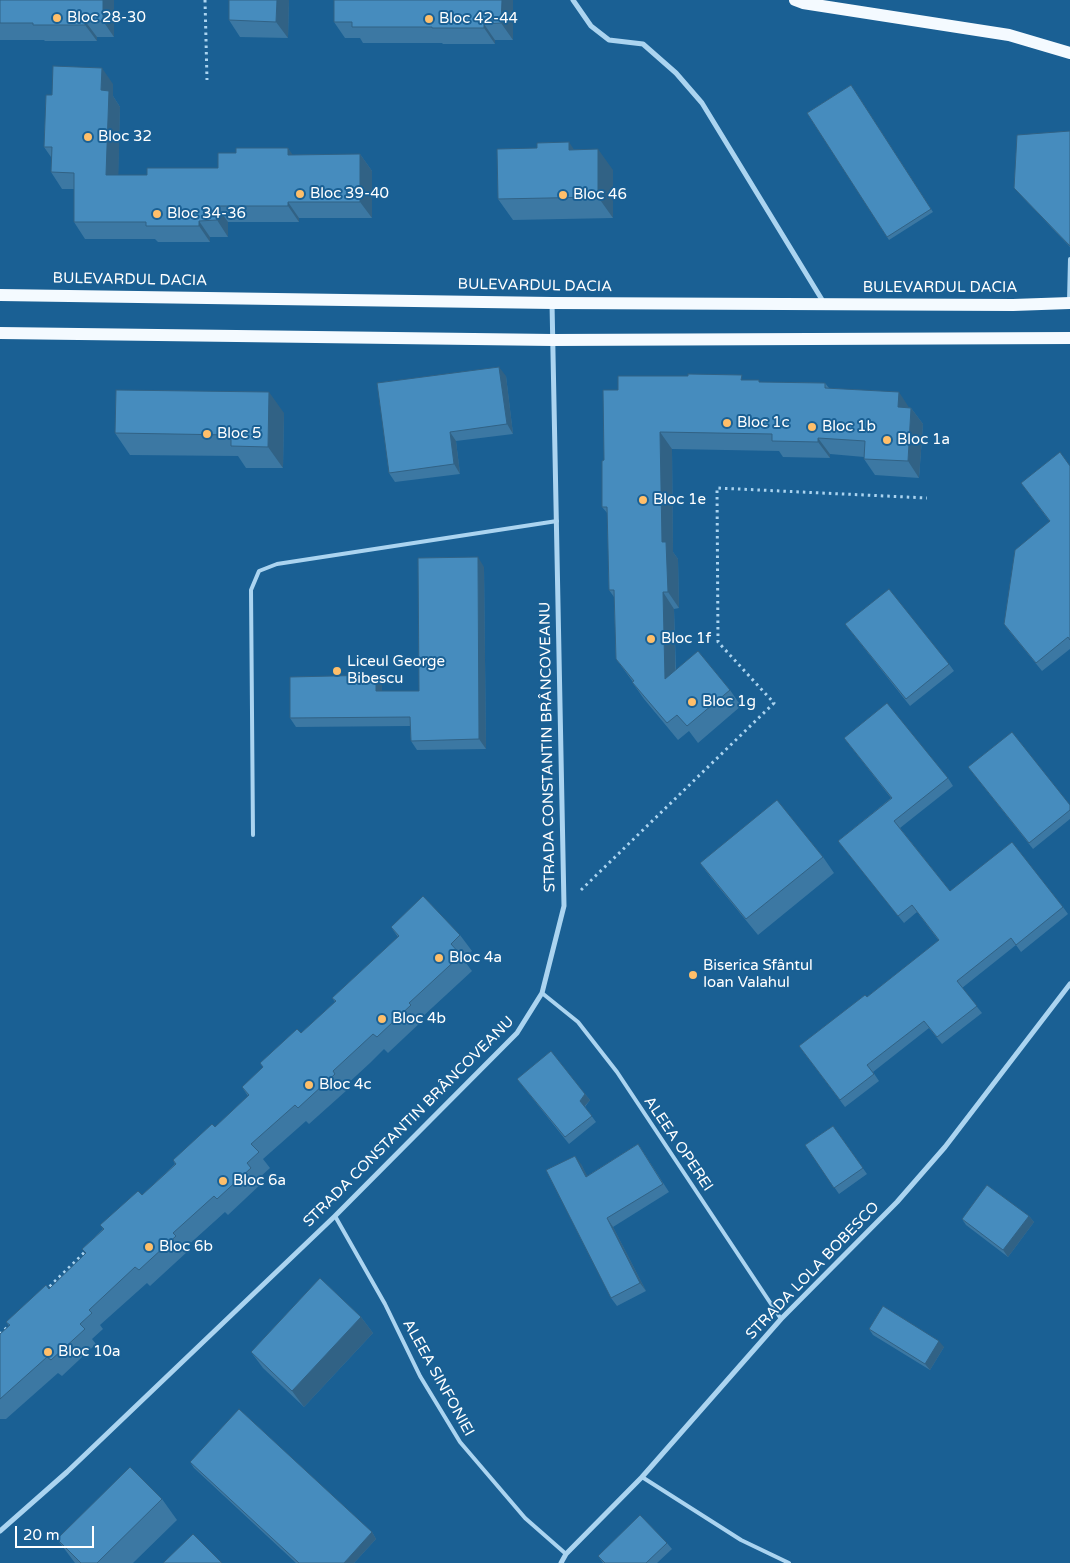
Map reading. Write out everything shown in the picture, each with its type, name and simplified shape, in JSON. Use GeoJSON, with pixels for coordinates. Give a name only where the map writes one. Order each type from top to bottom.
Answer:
{"type":"FeatureCollection","features":[{"type":"Feature","properties":{"kind":"main road"},"geometry":{"type":"LineString","coordinates":[[795,0],[804,3],[1009,35],[1070,53]]}},
{"type":"Feature","properties":{"kind":"main road","name":"BULEVARDUL DACIA"},"geometry":{"type":"LineString","coordinates":[[0,295],[552,303],[1014,305],[1069,303]]}},
{"type":"Feature","properties":{"kind":"main road"},"geometry":{"type":"LineString","coordinates":[[0,333],[552,340],[1070,338]]}},
{"type":"Feature","properties":{"kind":"street"},"geometry":{"type":"LineString","coordinates":[[573,0],[592,26],[609,40],[643,44],[676,73],[702,103],[824,304]]}},
{"type":"Feature","properties":{"kind":"street","name":"STRADA CONSTANTIN BRÂNCOVEANU"},"geometry":{"type":"LineString","coordinates":[[0,1531],[67,1472],[335,1216],[518,1033],[542,993],[564,906],[552,303]]}},
{"type":"Feature","properties":{"kind":"street","name":"STRADA LOLA BOBESCO"},"geometry":{"type":"LineString","coordinates":[[561,1563],[566,1554],[642,1478],[781,1319],[903,1195],[945,1147],[1070,984]]}},
{"type":"Feature","properties":{"kind":"lane"},"geometry":{"type":"LineString","coordinates":[[1069,303],[1070,259]]}},
{"type":"Feature","properties":{"kind":"lane"},"geometry":{"type":"LineString","coordinates":[[253,835],[251,590],[259,571],[277,564],[557,521]]}},
{"type":"Feature","properties":{"kind":"lane","name":"ALEEA OPEREI"},"geometry":{"type":"LineString","coordinates":[[542,993],[578,1022],[617,1072],[781,1319]]}},
{"type":"Feature","properties":{"kind":"lane","name":"ALEEA SINFONIEI"},"geometry":{"type":"LineString","coordinates":[[335,1216],[385,1304],[420,1376],[460,1442],[525,1518],[566,1554]]}},
{"type":"Feature","properties":{"kind":"lane"},"geometry":{"type":"LineString","coordinates":[[642,1478],[741,1540],[790,1563]]}},
{"type":"Feature","properties":{"kind":"path"},"geometry":{"type":"LineString","coordinates":[[205,0],[208,80]]}},
{"type":"Feature","properties":{"kind":"path"},"geometry":{"type":"LineString","coordinates":[[564,906],[774,703],[718,642],[717,488],[927,498]]}},
{"type":"Feature","properties":{"kind":"path"},"geometry":{"type":"LineString","coordinates":[[42,1293],[92,1246]]}},
{"type":"Feature","properties":{"kind":"path"},"geometry":{"type":"LineString","coordinates":[[0,1334],[14,1320]]}},
{"type":"Feature","properties":{"kind":"building"},"geometry":{"type":"Polygon","coordinates":[[[0,0],[103,0],[103,21],[85,21],[85,25],[0,23],[0,0]]]}},
{"type":"Feature","properties":{"kind":"building"},"geometry":{"type":"Polygon","coordinates":[[[229,0],[277,0],[276,22],[229,20],[229,0]]]}},
{"type":"Feature","properties":{"kind":"building"},"geometry":{"type":"Polygon","coordinates":[[[334,0],[502,0],[501,23],[484,24],[484,28],[352,27],[352,22],[334,22],[334,0]]]}},
{"type":"Feature","properties":{"kind":"building"},"geometry":{"type":"Polygon","coordinates":[[[53,66],[102,68],[101,90],[109,91],[106,175],[147,175],[147,168],[218,168],[218,153],[236,153],[236,148],[288,148],[288,155],[360,154],[360,202],[288,202],[288,206],[217,206],[217,220],[199,221],[199,226],[146,226],[146,222],[74,222],[74,173],[51,172],[52,147],[44,147],[46,95],[52,95],[53,66]]]}},
{"type":"Feature","properties":{"kind":"building"},"geometry":{"type":"Polygon","coordinates":[[[851,85],[931,209],[887,237],[807,113],[851,85]]]}},
{"type":"Feature","properties":{"kind":"building"},"geometry":{"type":"Polygon","coordinates":[[[1070,131],[1070,246],[1014,188],[1017,135],[1070,131]]]}},
{"type":"Feature","properties":{"kind":"building"},"geometry":{"type":"Polygon","coordinates":[[[569,142],[569,150],[598,149],[598,197],[498,199],[497,149],[537,148],[537,143],[569,142]]]}},
{"type":"Feature","properties":{"kind":"building"},"geometry":{"type":"Polygon","coordinates":[[[499,367],[507,424],[450,432],[454,464],[389,473],[377,383],[499,367]]]}},
{"type":"Feature","properties":{"kind":"building"},"geometry":{"type":"Polygon","coordinates":[[[688,374],[742,375],[741,380],[759,380],[759,382],[825,383],[825,388],[899,392],[898,407],[911,408],[908,461],[864,459],[865,441],[818,438],[818,442],[772,441],[772,434],[660,432],[662,542],[666,542],[668,592],[663,592],[665,679],[698,651],[730,690],[687,726],[677,715],[667,723],[632,682],[634,681],[616,659],[614,590],[609,590],[607,507],[602,507],[602,461],[604,460],[603,390],[618,390],[618,376],[688,376],[688,374]]]}},
{"type":"Feature","properties":{"kind":"building"},"geometry":{"type":"Polygon","coordinates":[[[116,390],[269,392],[268,447],[231,446],[231,435],[115,433],[116,390]]]}},
{"type":"Feature","properties":{"kind":"building"},"geometry":{"type":"Polygon","coordinates":[[[1060,452],[1070,466],[1070,640],[1068,637],[1036,663],[1004,624],[1015,550],[1050,521],[1021,483],[1060,452]]]}},
{"type":"Feature","properties":{"kind":"building"},"geometry":{"type":"Polygon","coordinates":[[[478,557],[479,739],[411,741],[410,717],[290,718],[290,677],[376,675],[376,691],[419,691],[418,558],[478,557]]]}},
{"type":"Feature","properties":{"kind":"building"},"geometry":{"type":"Polygon","coordinates":[[[889,589],[949,664],[906,699],[845,624],[889,589]]]}},
{"type":"Feature","properties":{"kind":"building"},"geometry":{"type":"Polygon","coordinates":[[[887,703],[948,778],[894,821],[950,891],[1012,842],[1063,907],[1016,945],[1011,938],[957,981],[977,1006],[937,1037],[924,1021],[867,1065],[874,1074],[840,1100],[799,1046],[865,995],[867,997],[939,940],[912,905],[898,916],[838,841],[892,798],[844,738],[887,703]]]}},
{"type":"Feature","properties":{"kind":"building"},"geometry":{"type":"Polygon","coordinates":[[[1012,732],[1070,805],[1070,810],[1029,843],[968,767],[1012,732]]]}},
{"type":"Feature","properties":{"kind":"building"},"geometry":{"type":"Polygon","coordinates":[[[777,800],[823,857],[746,919],[700,863],[777,800]]]}},
{"type":"Feature","properties":{"kind":"building"},"geometry":{"type":"Polygon","coordinates":[[[423,896],[460,935],[451,944],[461,955],[409,1003],[411,1005],[377,1037],[373,1034],[333,1071],[335,1074],[298,1108],[295,1105],[251,1144],[259,1152],[247,1163],[251,1168],[217,1199],[214,1196],[173,1233],[176,1236],[139,1270],[135,1267],[89,1310],[92,1313],[80,1324],[85,1329],[51,1360],[47,1357],[0,1399],[0,1334],[10,1325],[6,1322],[46,1285],[49,1289],[86,1253],[82,1249],[104,1229],[100,1225],[138,1191],[142,1195],[176,1164],[173,1160],[212,1124],[215,1127],[249,1095],[242,1087],[263,1067],[260,1063],[297,1029],[301,1033],[336,1001],[332,998],[399,936],[391,927],[423,896]]]}},
{"type":"Feature","properties":{"kind":"building"},"geometry":{"type":"Polygon","coordinates":[[[551,1051],[585,1094],[580,1101],[592,1116],[565,1137],[517,1079],[551,1051]]]}},
{"type":"Feature","properties":{"kind":"building"},"geometry":{"type":"Polygon","coordinates":[[[833,1126],[863,1168],[834,1188],[805,1145],[833,1126]]]}},
{"type":"Feature","properties":{"kind":"building"},"geometry":{"type":"Polygon","coordinates":[[[638,1144],[663,1184],[607,1218],[640,1283],[611,1298],[546,1170],[575,1156],[586,1177],[638,1144]]]}},
{"type":"Feature","properties":{"kind":"building"},"geometry":{"type":"Polygon","coordinates":[[[987,1185],[1029,1216],[1003,1250],[962,1219],[987,1185]]]}},
{"type":"Feature","properties":{"kind":"building"},"geometry":{"type":"Polygon","coordinates":[[[320,1278],[361,1317],[292,1391],[251,1352],[320,1278]]]}},
{"type":"Feature","properties":{"kind":"building"},"geometry":{"type":"Polygon","coordinates":[[[883,1306],[939,1341],[925,1364],[869,1329],[883,1306]]]}},
{"type":"Feature","properties":{"kind":"building"},"geometry":{"type":"Polygon","coordinates":[[[239,1409],[372,1532],[344,1563],[299,1563],[190,1462],[239,1409]]]}},
{"type":"Feature","properties":{"kind":"building"},"geometry":{"type":"Polygon","coordinates":[[[130,1467],[162,1499],[97,1563],[81,1563],[57,1539],[130,1467]]]}},
{"type":"Feature","properties":{"kind":"building"},"geometry":{"type":"Polygon","coordinates":[[[640,1515],[667,1543],[646,1563],[605,1563],[598,1556],[640,1515]]]}},
{"type":"Feature","properties":{"kind":"building"},"geometry":{"type":"Polygon","coordinates":[[[193,1534],[222,1563],[163,1563],[193,1534]]]}},
{"type":"Feature","properties":{"kind":"place","name":"Bloc 28-30"},"geometry":{"type":"Point","coordinates":[57,18]}},
{"type":"Feature","properties":{"kind":"place","name":"Bloc 42-44"},"geometry":{"type":"Point","coordinates":[429,19]}},
{"type":"Feature","properties":{"kind":"place","name":"Bloc 32"},"geometry":{"type":"Point","coordinates":[88,137]}},
{"type":"Feature","properties":{"kind":"place","name":"Bloc 39-40"},"geometry":{"type":"Point","coordinates":[300,194]}},
{"type":"Feature","properties":{"kind":"place","name":"Bloc 46"},"geometry":{"type":"Point","coordinates":[563,195]}},
{"type":"Feature","properties":{"kind":"place","name":"Bloc 34-36"},"geometry":{"type":"Point","coordinates":[157,214]}},
{"type":"Feature","properties":{"kind":"place","name":"Bloc 1c"},"geometry":{"type":"Point","coordinates":[727,423]}},
{"type":"Feature","properties":{"kind":"place","name":"Bloc 1b"},"geometry":{"type":"Point","coordinates":[812,427]}},
{"type":"Feature","properties":{"kind":"place","name":"Bloc 5"},"geometry":{"type":"Point","coordinates":[207,434]}},
{"type":"Feature","properties":{"kind":"place","name":"Bloc 1a"},"geometry":{"type":"Point","coordinates":[887,440]}},
{"type":"Feature","properties":{"kind":"place","name":"Bloc 1e"},"geometry":{"type":"Point","coordinates":[643,500]}},
{"type":"Feature","properties":{"kind":"place","name":"Bloc 1f"},"geometry":{"type":"Point","coordinates":[651,639]}},
{"type":"Feature","properties":{"kind":"place","name":"Liceul George Bibescu"},"geometry":{"type":"Point","coordinates":[337,671]}},
{"type":"Feature","properties":{"kind":"place","name":"Bloc 1g"},"geometry":{"type":"Point","coordinates":[692,702]}},
{"type":"Feature","properties":{"kind":"place","name":"Bloc 4a"},"geometry":{"type":"Point","coordinates":[439,958]}},
{"type":"Feature","properties":{"kind":"place","name":"Biserica Sfântul Ioan Valahul"},"geometry":{"type":"Point","coordinates":[693,975]}},
{"type":"Feature","properties":{"kind":"place","name":"Bloc 4b"},"geometry":{"type":"Point","coordinates":[382,1019]}},
{"type":"Feature","properties":{"kind":"place","name":"Bloc 4c"},"geometry":{"type":"Point","coordinates":[309,1085]}},
{"type":"Feature","properties":{"kind":"place","name":"Bloc 6a"},"geometry":{"type":"Point","coordinates":[223,1181]}},
{"type":"Feature","properties":{"kind":"place","name":"Bloc 6b"},"geometry":{"type":"Point","coordinates":[149,1247]}},
{"type":"Feature","properties":{"kind":"place","name":"Bloc 10a"},"geometry":{"type":"Point","coordinates":[48,1352]}}]}
